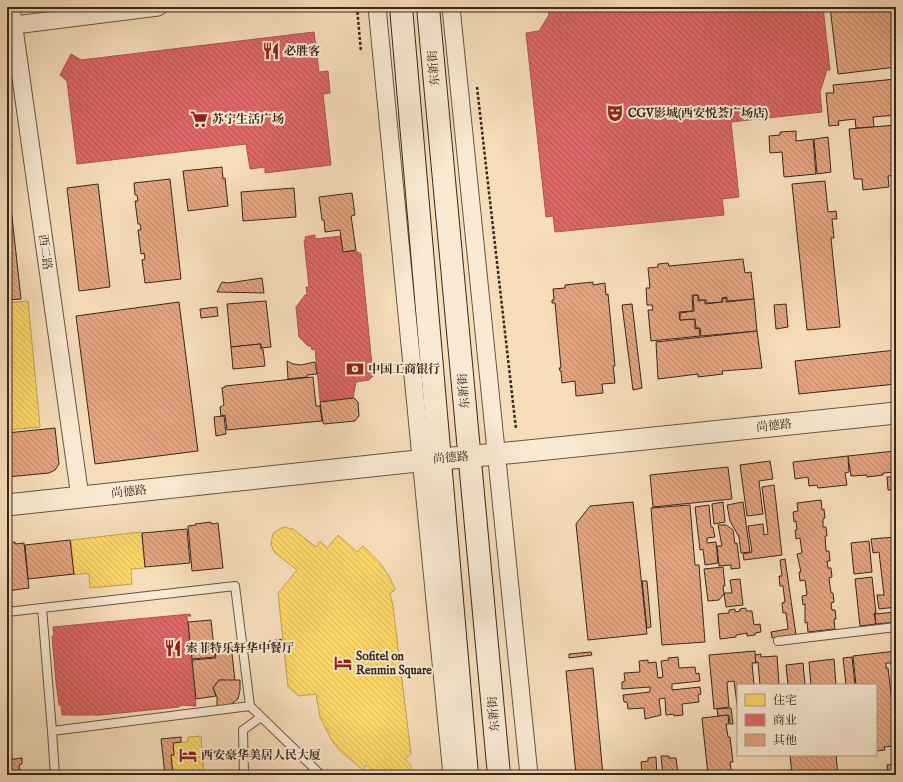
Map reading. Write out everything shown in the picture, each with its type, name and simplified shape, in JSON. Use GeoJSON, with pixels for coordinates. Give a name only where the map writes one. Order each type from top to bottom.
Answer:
{"type":"FeatureCollection","features":[{"type":"Feature","properties":{"kind":"main road"},"geometry":{"type":"LineString","coordinates":[[401,7],[430,460],[467,775]]}},
{"type":"Feature","properties":{"kind":"main road","name":"东新街"},"geometry":{"type":"LineString","coordinates":[[428,7],[499,775]]}},
{"type":"Feature","properties":{"kind":"street","name":"西二路"},"geometry":{"type":"LineString","coordinates":[[11,7],[10,26],[80,497]]}},
{"type":"Feature","properties":{"kind":"street"},"geometry":{"type":"LineString","coordinates":[[10,26],[158,7]]}},
{"type":"Feature","properties":{"kind":"street"},"geometry":{"type":"LineString","coordinates":[[377,7],[430,460],[452,775]]}},
{"type":"Feature","properties":{"kind":"street"},"geometry":{"type":"LineString","coordinates":[[451,7],[529,775]]}},
{"type":"Feature","properties":{"kind":"street","name":"尚德路"},"geometry":{"type":"LineString","coordinates":[[7,505],[430,460],[896,413]]}},
{"type":"Feature","properties":{"kind":"lane"},"geometry":{"type":"LineString","coordinates":[[7,612],[235,586],[250,706],[321,775]]}},
{"type":"Feature","properties":{"kind":"lane"},"geometry":{"type":"LineString","coordinates":[[42,608],[55,773]]}},
{"type":"Feature","properties":{"kind":"lane"},"geometry":{"type":"LineString","coordinates":[[778,641],[896,627]]}},
{"type":"Feature","properties":{"kind":"lane"},"geometry":{"type":"LineString","coordinates":[[52,731],[250,706]]}},
{"type":"Feature","properties":{"kind":"lane"},"geometry":{"type":"LineString","coordinates":[[244,775],[243,730],[261,717]]}},
{"type":"Feature","properties":{"kind":"path"},"geometry":{"type":"LineString","coordinates":[[357,7],[361,52]]}},
{"type":"Feature","properties":{"kind":"path"},"geometry":{"type":"LineString","coordinates":[[476,82],[516,429]]}},
{"type":"Feature","properties":{"kind":"path"},"geometry":{"type":"LineString","coordinates":[[242,646],[283,640]]}},
{"type":"Feature","properties":{"kind":"path"},"geometry":{"type":"LineString","coordinates":[[25,775],[55,773]]}},
{"type":"Feature","properties":{"kind":"building: 住宅"},"geometry":{"type":"Polygon","coordinates":[[[28,301],[40,427],[7,430],[7,303],[28,301]]]}},
{"type":"Feature","properties":{"kind":"building: 住宅","name":"Sofitel on Renmin Square"},"geometry":{"type":"Polygon","coordinates":[[[283,527],[293,529],[316,547],[318,542],[321,542],[327,548],[338,535],[357,552],[363,546],[381,564],[390,578],[395,589],[390,593],[393,606],[411,754],[405,759],[411,766],[411,775],[378,775],[366,765],[363,770],[339,750],[331,739],[320,717],[316,694],[299,696],[288,687],[278,593],[297,570],[274,552],[271,544],[273,533],[283,527]]]}},
{"type":"Feature","properties":{"kind":"building: 住宅"},"geometry":{"type":"Polygon","coordinates":[[[141,532],[145,568],[131,569],[132,584],[90,588],[89,573],[74,575],[71,540],[141,532]]]}},
{"type":"Feature","properties":{"kind":"building: 住宅","name":"西安豪华美居人民大厦"},"geometry":{"type":"Polygon","coordinates":[[[201,736],[204,775],[173,775],[171,755],[174,755],[173,743],[188,742],[188,737],[201,736]]]}},
{"type":"Feature","properties":{"kind":"building: 商业"},"geometry":{"type":"Polygon","coordinates":[[[548,7],[823,7],[830,70],[827,70],[820,92],[822,112],[731,122],[739,197],[722,199],[724,215],[555,232],[553,216],[546,217],[526,33],[539,31],[549,15],[548,7]]]}},
{"type":"Feature","properties":{"kind":"building: 商业","name":"苏宁生活广场"},"geometry":{"type":"Polygon","coordinates":[[[314,32],[319,72],[328,71],[330,93],[323,94],[331,165],[265,173],[265,167],[250,169],[246,144],[77,164],[67,81],[60,75],[71,54],[81,60],[314,32]]]}},
{"type":"Feature","properties":{"kind":"building: 商业"},"geometry":{"type":"Polygon","coordinates":[[[315,235],[315,239],[341,236],[342,252],[356,251],[361,254],[373,376],[369,380],[356,382],[353,398],[320,401],[315,349],[312,350],[311,346],[308,346],[299,337],[296,307],[305,295],[307,295],[306,287],[309,287],[304,240],[306,240],[305,237],[315,235]]]}},
{"type":"Feature","properties":{"kind":"building: 商业"},"geometry":{"type":"Polygon","coordinates":[[[190,614],[191,616],[187,616],[196,706],[183,705],[179,707],[100,715],[62,715],[56,682],[52,636],[54,636],[53,627],[190,614]]]}},
{"type":"Feature","properties":{"kind":"building: 其他"},"geometry":{"type":"Polygon","coordinates":[[[830,7],[896,7],[896,67],[838,74],[830,7]]]}},
{"type":"Feature","properties":{"kind":"building: 其他"},"geometry":{"type":"Polygon","coordinates":[[[896,79],[896,115],[873,117],[874,127],[856,128],[855,119],[838,121],[839,125],[829,126],[826,93],[834,93],[833,85],[896,79]]]}},
{"type":"Feature","properties":{"kind":"building: 其他"},"geometry":{"type":"Polygon","coordinates":[[[7,111],[12,146],[7,147],[7,111]]]}},
{"type":"Feature","properties":{"kind":"building: 其他"},"geometry":{"type":"Polygon","coordinates":[[[896,125],[896,175],[888,176],[889,187],[863,190],[862,179],[854,179],[849,129],[896,125]]]}},
{"type":"Feature","properties":{"kind":"building: 其他"},"geometry":{"type":"Polygon","coordinates":[[[796,131],[796,141],[813,139],[816,174],[784,177],[782,152],[770,153],[769,136],[780,135],[780,132],[796,131]]]}},
{"type":"Feature","properties":{"kind":"building: 其他"},"geometry":{"type":"Polygon","coordinates":[[[828,137],[831,172],[817,174],[814,139],[828,137]]]}},
{"type":"Feature","properties":{"kind":"building: 其他"},"geometry":{"type":"Polygon","coordinates":[[[222,167],[223,179],[225,178],[228,206],[188,211],[183,171],[222,167]]]}},
{"type":"Feature","properties":{"kind":"building: 其他"},"geometry":{"type":"Polygon","coordinates":[[[7,171],[21,299],[7,300],[7,171]]]}},
{"type":"Feature","properties":{"kind":"building: 其他"},"geometry":{"type":"Polygon","coordinates":[[[170,179],[181,279],[145,283],[142,260],[145,259],[144,253],[141,254],[138,230],[141,230],[140,224],[138,224],[135,201],[138,201],[137,195],[135,195],[134,183],[170,179]]]}},
{"type":"Feature","properties":{"kind":"building: 其他"},"geometry":{"type":"Polygon","coordinates":[[[825,181],[828,212],[836,211],[837,219],[832,219],[834,238],[831,238],[840,327],[807,330],[792,184],[825,181]]]}},
{"type":"Feature","properties":{"kind":"building: 其他"},"geometry":{"type":"Polygon","coordinates":[[[98,184],[110,287],[79,291],[67,188],[98,184]]]}},
{"type":"Feature","properties":{"kind":"building: 其他"},"geometry":{"type":"Polygon","coordinates":[[[294,188],[296,217],[243,221],[241,192],[294,188]]]}},
{"type":"Feature","properties":{"kind":"building: 其他"},"geometry":{"type":"Polygon","coordinates":[[[352,193],[355,215],[351,216],[356,250],[343,252],[340,230],[325,232],[319,197],[352,193]]]}},
{"type":"Feature","properties":{"kind":"building: 其他"},"geometry":{"type":"Polygon","coordinates":[[[743,259],[745,273],[751,272],[754,299],[727,301],[727,297],[722,298],[722,302],[706,303],[706,300],[699,300],[698,295],[692,295],[693,311],[679,312],[680,320],[695,319],[695,329],[699,328],[700,336],[651,341],[648,310],[653,310],[652,305],[647,305],[646,288],[650,288],[648,268],[658,267],[658,264],[668,263],[669,266],[743,259]]]}},
{"type":"Feature","properties":{"kind":"building: 其他"},"geometry":{"type":"Polygon","coordinates":[[[262,278],[264,293],[217,292],[222,282],[228,283],[262,278]]]}},
{"type":"Feature","properties":{"kind":"building: 其他"},"geometry":{"type":"Polygon","coordinates":[[[593,282],[593,285],[605,283],[606,295],[608,294],[615,366],[613,366],[615,383],[602,384],[603,393],[576,396],[575,381],[562,383],[561,371],[559,368],[561,368],[555,303],[552,303],[552,300],[554,300],[553,289],[565,288],[565,285],[593,282]]]}},
{"type":"Feature","properties":{"kind":"building: 其他"},"geometry":{"type":"Polygon","coordinates":[[[698,295],[698,301],[705,300],[705,304],[723,302],[722,299],[726,298],[726,302],[754,299],[757,331],[701,336],[700,328],[696,328],[695,319],[680,320],[680,313],[694,311],[693,296],[698,295]]]}},
{"type":"Feature","properties":{"kind":"building: 其他"},"geometry":{"type":"Polygon","coordinates":[[[266,301],[271,347],[261,348],[261,344],[231,347],[227,304],[266,301]]]}},
{"type":"Feature","properties":{"kind":"building: 其他"},"geometry":{"type":"Polygon","coordinates":[[[179,302],[198,451],[95,464],[76,316],[179,302]]]}},
{"type":"Feature","properties":{"kind":"building: 其他"},"geometry":{"type":"Polygon","coordinates":[[[632,304],[642,388],[633,390],[622,305],[632,304]]]}},
{"type":"Feature","properties":{"kind":"building: 其他"},"geometry":{"type":"Polygon","coordinates":[[[786,304],[788,327],[776,329],[774,305],[786,304]]]}},
{"type":"Feature","properties":{"kind":"building: 其他"},"geometry":{"type":"Polygon","coordinates":[[[217,307],[218,316],[201,318],[200,309],[217,307]]]}},
{"type":"Feature","properties":{"kind":"building: 其他"},"geometry":{"type":"Polygon","coordinates":[[[757,331],[762,368],[722,371],[723,374],[698,377],[698,374],[658,379],[656,342],[757,331]]]}},
{"type":"Feature","properties":{"kind":"building: 其他"},"geometry":{"type":"Polygon","coordinates":[[[260,344],[261,349],[263,349],[265,366],[233,369],[231,347],[260,344]]]}},
{"type":"Feature","properties":{"kind":"building: 其他"},"geometry":{"type":"Polygon","coordinates":[[[896,350],[896,384],[799,394],[795,361],[896,350]]]}},
{"type":"Feature","properties":{"kind":"building: 其他"},"geometry":{"type":"Polygon","coordinates":[[[287,361],[293,364],[301,365],[315,362],[317,374],[307,375],[307,377],[288,379],[287,361]]]}},
{"type":"Feature","properties":{"kind":"building: 其他"},"geometry":{"type":"Polygon","coordinates":[[[313,377],[316,406],[320,406],[322,421],[227,430],[225,415],[221,416],[220,407],[224,405],[222,388],[225,386],[313,377]]]}},
{"type":"Feature","properties":{"kind":"building: 其他"},"geometry":{"type":"Polygon","coordinates":[[[354,398],[358,402],[359,416],[355,421],[323,423],[320,402],[354,398]]]}},
{"type":"Feature","properties":{"kind":"building: 其他"},"geometry":{"type":"Polygon","coordinates":[[[224,416],[226,434],[216,436],[214,417],[224,416]]]}},
{"type":"Feature","properties":{"kind":"building: 其他"},"geometry":{"type":"Polygon","coordinates":[[[55,428],[59,464],[55,470],[49,473],[7,477],[7,433],[55,428]]]}},
{"type":"Feature","properties":{"kind":"building: 其他"},"geometry":{"type":"Polygon","coordinates":[[[895,451],[896,472],[883,473],[883,475],[867,477],[867,475],[851,476],[848,456],[895,451]]]}},
{"type":"Feature","properties":{"kind":"building: 其他"},"geometry":{"type":"Polygon","coordinates":[[[848,456],[849,472],[845,473],[847,485],[818,488],[817,485],[809,486],[808,477],[795,479],[793,462],[848,456]]]}},
{"type":"Feature","properties":{"kind":"building: 其他"},"geometry":{"type":"Polygon","coordinates":[[[770,461],[773,479],[759,481],[763,514],[747,516],[740,465],[770,461]]]}},
{"type":"Feature","properties":{"kind":"building: 其他"},"geometry":{"type":"Polygon","coordinates":[[[728,467],[732,499],[653,507],[650,475],[728,467]]]}},
{"type":"Feature","properties":{"kind":"building: 其他"},"geometry":{"type":"Polygon","coordinates":[[[887,477],[896,477],[896,490],[888,490],[887,477]]]}},
{"type":"Feature","properties":{"kind":"building: 其他"},"geometry":{"type":"Polygon","coordinates":[[[774,485],[782,555],[744,560],[743,554],[752,552],[748,526],[763,524],[764,535],[768,534],[762,487],[774,485]]]}},
{"type":"Feature","properties":{"kind":"building: 其他"},"geometry":{"type":"Polygon","coordinates":[[[821,500],[825,518],[823,519],[823,527],[826,527],[827,536],[825,536],[826,551],[829,551],[830,561],[827,561],[828,568],[831,568],[832,577],[829,578],[834,602],[831,603],[832,610],[835,610],[836,619],[834,619],[835,629],[808,632],[807,622],[805,623],[805,604],[803,605],[802,596],[807,595],[805,580],[800,581],[799,572],[801,572],[797,554],[802,553],[800,538],[796,539],[796,521],[794,522],[793,512],[798,511],[797,503],[821,500]]]}},
{"type":"Feature","properties":{"kind":"building: 其他"},"geometry":{"type":"Polygon","coordinates":[[[633,502],[647,634],[588,640],[576,524],[590,506],[633,502]]]}},
{"type":"Feature","properties":{"kind":"building: 其他"},"geometry":{"type":"Polygon","coordinates":[[[723,502],[725,522],[714,524],[712,504],[723,502]]]}},
{"type":"Feature","properties":{"kind":"building: 其他"},"geometry":{"type":"Polygon","coordinates":[[[743,502],[750,552],[741,553],[739,537],[730,521],[727,505],[743,502]]]}},
{"type":"Feature","properties":{"kind":"building: 其他"},"geometry":{"type":"Polygon","coordinates":[[[690,505],[695,565],[699,565],[705,642],[662,645],[651,508],[690,505]]]}},
{"type":"Feature","properties":{"kind":"building: 其他"},"geometry":{"type":"Polygon","coordinates":[[[709,505],[711,527],[713,527],[715,537],[707,538],[707,543],[716,542],[718,563],[705,565],[703,549],[700,550],[695,507],[709,505]]]}},
{"type":"Feature","properties":{"kind":"building: 其他"},"geometry":{"type":"Polygon","coordinates":[[[211,522],[211,524],[218,523],[223,568],[192,571],[188,526],[211,522]]]}},
{"type":"Feature","properties":{"kind":"building: 其他"},"geometry":{"type":"Polygon","coordinates":[[[718,525],[726,525],[733,530],[735,544],[737,543],[740,568],[731,569],[731,565],[719,566],[717,546],[722,546],[718,525]]]}},
{"type":"Feature","properties":{"kind":"building: 其他"},"geometry":{"type":"Polygon","coordinates":[[[187,529],[190,563],[145,567],[142,533],[187,529]]]}},
{"type":"Feature","properties":{"kind":"building: 其他"},"geometry":{"type":"Polygon","coordinates":[[[896,537],[896,607],[879,609],[877,595],[884,595],[879,552],[873,553],[871,539],[896,537]]]}},
{"type":"Feature","properties":{"kind":"building: 其他"},"geometry":{"type":"Polygon","coordinates":[[[70,540],[74,574],[28,579],[25,545],[70,540]]]}},
{"type":"Feature","properties":{"kind":"building: 其他"},"geometry":{"type":"Polygon","coordinates":[[[869,541],[872,572],[854,574],[851,543],[869,541]]]}},
{"type":"Feature","properties":{"kind":"building: 其他"},"geometry":{"type":"Polygon","coordinates":[[[15,542],[15,544],[24,543],[29,588],[7,591],[7,543],[15,542]]]}},
{"type":"Feature","properties":{"kind":"building: 其他"},"geometry":{"type":"Polygon","coordinates":[[[785,559],[796,635],[772,638],[771,632],[788,629],[786,613],[783,613],[782,603],[785,602],[783,586],[780,586],[779,576],[782,576],[780,560],[785,559]]]}},
{"type":"Feature","properties":{"kind":"building: 其他"},"geometry":{"type":"Polygon","coordinates":[[[723,567],[725,586],[723,586],[724,594],[719,600],[708,601],[704,569],[723,567]]]}},
{"type":"Feature","properties":{"kind":"building: 其他"},"geometry":{"type":"Polygon","coordinates":[[[872,577],[876,624],[860,626],[855,579],[872,577]]]}},
{"type":"Feature","properties":{"kind":"building: 其他"},"geometry":{"type":"Polygon","coordinates":[[[740,579],[743,605],[726,607],[724,593],[732,593],[730,580],[740,579]]]}},
{"type":"Feature","properties":{"kind":"building: 其他"},"geometry":{"type":"Polygon","coordinates":[[[642,581],[647,581],[651,627],[647,628],[642,581]]]}},
{"type":"Feature","properties":{"kind":"building: 其他"},"geometry":{"type":"Polygon","coordinates":[[[746,608],[746,611],[752,611],[754,625],[760,624],[761,632],[755,633],[755,635],[747,636],[747,633],[736,635],[736,637],[720,639],[718,614],[729,613],[729,610],[735,609],[735,612],[740,611],[740,609],[746,608]]]}},
{"type":"Feature","properties":{"kind":"building: 其他"},"geometry":{"type":"Polygon","coordinates":[[[896,612],[896,622],[876,624],[875,614],[896,612]]]}},
{"type":"Feature","properties":{"kind":"building: 其他"},"geometry":{"type":"Polygon","coordinates":[[[211,620],[215,657],[192,659],[188,622],[211,620]]]}},
{"type":"Feature","properties":{"kind":"building: 其他"},"geometry":{"type":"Polygon","coordinates":[[[231,644],[235,681],[219,680],[213,688],[216,696],[196,699],[192,660],[216,658],[214,645],[231,644]]]}},
{"type":"Feature","properties":{"kind":"building: 其他"},"geometry":{"type":"Polygon","coordinates":[[[755,651],[756,663],[752,663],[754,684],[737,684],[737,704],[734,681],[727,682],[729,707],[714,709],[709,655],[755,651]]]}},
{"type":"Feature","properties":{"kind":"building: 其他"},"geometry":{"type":"Polygon","coordinates":[[[896,651],[896,682],[894,682],[892,663],[886,663],[886,668],[888,668],[896,735],[893,736],[893,738],[896,738],[896,749],[894,746],[884,747],[885,750],[877,751],[877,684],[856,684],[853,656],[896,651]]]}},
{"type":"Feature","properties":{"kind":"building: 其他"},"geometry":{"type":"Polygon","coordinates":[[[591,652],[592,655],[569,658],[569,654],[591,652]]]}},
{"type":"Feature","properties":{"kind":"building: 其他"},"geometry":{"type":"Polygon","coordinates":[[[761,654],[761,657],[777,656],[779,684],[760,684],[758,662],[756,663],[755,655],[761,654]]]}},
{"type":"Feature","properties":{"kind":"building: 其他"},"geometry":{"type":"Polygon","coordinates":[[[678,657],[679,668],[695,667],[696,674],[699,673],[700,681],[672,684],[672,690],[700,687],[701,694],[698,695],[699,702],[682,704],[683,715],[674,716],[674,714],[666,715],[665,698],[659,699],[661,715],[645,719],[644,708],[628,709],[627,702],[624,702],[623,695],[650,692],[650,687],[622,689],[622,682],[625,681],[624,673],[640,672],[639,661],[648,660],[648,663],[656,662],[658,678],[663,677],[661,661],[669,660],[668,658],[678,657]]]}},
{"type":"Feature","properties":{"kind":"building: 其他"},"geometry":{"type":"Polygon","coordinates":[[[852,657],[855,684],[846,684],[843,658],[852,657]]]}},
{"type":"Feature","properties":{"kind":"building: 其他"},"geometry":{"type":"Polygon","coordinates":[[[834,659],[836,684],[811,684],[809,662],[834,659]]]}},
{"type":"Feature","properties":{"kind":"building: 其他"},"geometry":{"type":"Polygon","coordinates":[[[803,663],[805,684],[788,684],[786,665],[803,663]]]}},
{"type":"Feature","properties":{"kind":"building: 其他"},"geometry":{"type":"Polygon","coordinates":[[[593,668],[603,775],[576,775],[566,671],[593,668]]]}},
{"type":"Feature","properties":{"kind":"building: 其他"},"geometry":{"type":"Polygon","coordinates":[[[219,680],[240,680],[238,699],[230,705],[217,706],[217,697],[213,688],[219,680]]]}},
{"type":"Feature","properties":{"kind":"building: 其他"},"geometry":{"type":"Polygon","coordinates":[[[731,708],[733,724],[730,724],[729,715],[718,716],[717,709],[731,708]]]}},
{"type":"Feature","properties":{"kind":"building: 其他"},"geometry":{"type":"Polygon","coordinates":[[[7,713],[12,759],[7,759],[7,713]]]}},
{"type":"Feature","properties":{"kind":"building: 其他"},"geometry":{"type":"Polygon","coordinates":[[[728,715],[729,724],[726,724],[728,737],[730,737],[733,762],[730,762],[732,775],[708,775],[702,718],[728,715]]]}},
{"type":"Feature","properties":{"kind":"building: 其他"},"geometry":{"type":"Polygon","coordinates":[[[181,737],[181,742],[173,743],[174,755],[171,755],[173,775],[165,775],[161,739],[181,737]]]}},
{"type":"Feature","properties":{"kind":"building: 其他"},"geometry":{"type":"Polygon","coordinates":[[[661,756],[676,758],[678,774],[689,773],[690,775],[663,775],[661,756]]]}},
{"type":"Feature","properties":{"kind":"building: 其他"},"geometry":{"type":"Polygon","coordinates":[[[790,756],[836,756],[838,775],[792,775],[790,756]]]}},
{"type":"Feature","properties":{"kind":"building: 其他"},"geometry":{"type":"Polygon","coordinates":[[[656,757],[657,775],[642,775],[641,762],[648,761],[648,758],[656,757]]]}},
{"type":"Feature","properties":{"kind":"building: 其他"},"geometry":{"type":"Polygon","coordinates":[[[22,758],[22,764],[19,765],[20,775],[7,775],[7,760],[22,758]]]}},
{"type":"Feature","properties":{"kind":"building: 其他"},"geometry":{"type":"Polygon","coordinates":[[[896,764],[896,775],[888,775],[887,765],[896,764]]]}},
{"type":"Feature","properties":{"kind":"place","name":"必胜客"},"geometry":{"type":"Point","coordinates":[271,51]}},
{"type":"Feature","properties":{"kind":"place","name":"CGV影城(西安悦荟广场店)"},"geometry":{"type":"Point","coordinates":[615,113]}},
{"type":"Feature","properties":{"kind":"place","name":"苏宁生活广场"},"geometry":{"type":"Point","coordinates":[199,119]}},
{"type":"Feature","properties":{"kind":"place","name":"中国工商银行"},"geometry":{"type":"Point","coordinates":[355,369]}},
{"type":"Feature","properties":{"kind":"place","name":"索菲特乐轩华中餐厅"},"geometry":{"type":"Point","coordinates":[173,648]}},
{"type":"Feature","properties":{"kind":"place","name":"Sofitel on Renmin Square"},"geometry":{"type":"Point","coordinates":[343,663]}},
{"type":"Feature","properties":{"kind":"place","name":"西安豪华美居人民大厦"},"geometry":{"type":"Point","coordinates":[188,755]}}]}
